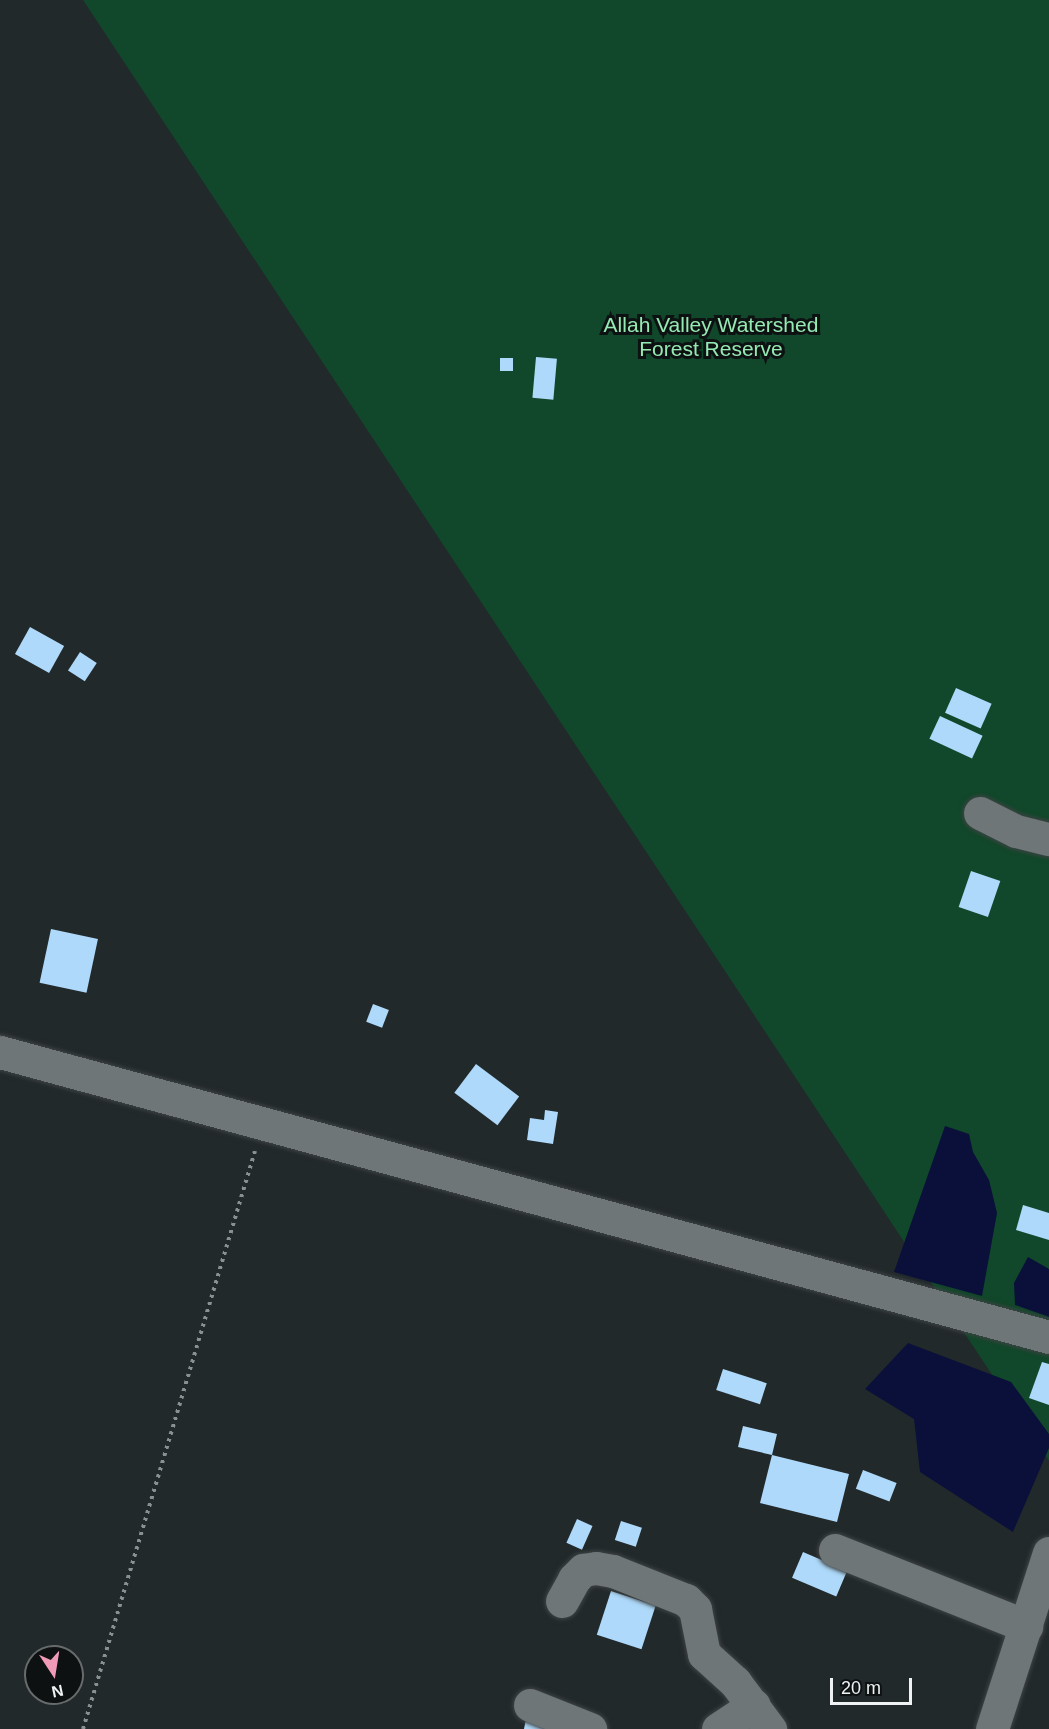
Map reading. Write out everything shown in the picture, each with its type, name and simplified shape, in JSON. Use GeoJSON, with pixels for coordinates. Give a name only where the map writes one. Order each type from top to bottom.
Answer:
{"type":"FeatureCollection","features":[{"type":"Feature","properties":{"kind":"street"},"geometry":{"type":"LineString","coordinates":[[980,813],[1016,831],[1049,839]]}},
{"type":"Feature","properties":{"kind":"street"},"geometry":{"type":"LineString","coordinates":[[0,1052],[1049,1337]]}},
{"type":"Feature","properties":{"kind":"street"},"geometry":{"type":"LineString","coordinates":[[835,1550],[1026,1626]]}},
{"type":"Feature","properties":{"kind":"street"},"geometry":{"type":"LineString","coordinates":[[992,1729],[1049,1553]]}},
{"type":"Feature","properties":{"kind":"street"},"geometry":{"type":"LineString","coordinates":[[562,1601],[574,1580],[584,1570],[596,1568],[613,1571],[686,1600],[695,1609],[704,1654],[735,1682],[762,1717],[718,1729]]}},
{"type":"Feature","properties":{"kind":"street"},"geometry":{"type":"LineString","coordinates":[[530,1706],[590,1729]]}},
{"type":"Feature","properties":{"kind":"path"},"geometry":{"type":"LineString","coordinates":[[83,1729],[263,1124]]}},
{"type":"Feature","properties":{"kind":"green space","name":"Allah Valley Watershed Forest Reserve"},"geometry":{"type":"Polygon","coordinates":[[[83,0],[1049,0],[1049,1461],[83,0]]]}},
{"type":"Feature","properties":{"kind":"shaded area"},"geometry":{"type":"Polygon","coordinates":[[[945,1126],[969,1134],[973,1152],[989,1180],[997,1213],[982,1296],[894,1272],[945,1126]]]}},
{"type":"Feature","properties":{"kind":"shaded area"},"geometry":{"type":"Polygon","coordinates":[[[1028,1257],[1049,1269],[1049,1317],[1015,1305],[1014,1283],[1028,1257]]]}},
{"type":"Feature","properties":{"kind":"shaded area"},"geometry":{"type":"Polygon","coordinates":[[[908,1343],[1011,1382],[1049,1434],[1049,1448],[1013,1532],[920,1472],[914,1419],[865,1389],[908,1343]]]}},
{"type":"Feature","properties":{"kind":"building"},"geometry":{"type":"Polygon","coordinates":[[[536,357],[557,359],[553,400],[532,398],[536,357]]]}},
{"type":"Feature","properties":{"kind":"building"},"geometry":{"type":"Polygon","coordinates":[[[500,358],[513,358],[513,371],[500,371],[500,358]]]}},
{"type":"Feature","properties":{"kind":"building"},"geometry":{"type":"Polygon","coordinates":[[[30,627],[64,646],[49,673],[15,654],[30,627]]]}},
{"type":"Feature","properties":{"kind":"building"},"geometry":{"type":"Polygon","coordinates":[[[80,652],[97,663],[85,681],[68,670],[80,652]]]}},
{"type":"Feature","properties":{"kind":"building"},"geometry":{"type":"Polygon","coordinates":[[[956,688],[992,704],[981,729],[945,713],[956,688]]]}},
{"type":"Feature","properties":{"kind":"building"},"geometry":{"type":"Polygon","coordinates":[[[940,716],[983,736],[972,759],[929,739],[940,716]]]}},
{"type":"Feature","properties":{"kind":"building"},"geometry":{"type":"Polygon","coordinates":[[[971,871],[1000,881],[988,917],[959,907],[971,871]]]}},
{"type":"Feature","properties":{"kind":"building"},"geometry":{"type":"Polygon","coordinates":[[[51,929],[98,939],[87,993],[40,983],[51,929]]]}},
{"type":"Feature","properties":{"kind":"building"},"geometry":{"type":"Polygon","coordinates":[[[373,1004],[389,1010],[382,1028],[366,1022],[373,1004]]]}},
{"type":"Feature","properties":{"kind":"building"},"geometry":{"type":"Polygon","coordinates":[[[476,1064],[519,1096],[497,1125],[454,1093],[476,1064]]]}},
{"type":"Feature","properties":{"kind":"building"},"geometry":{"type":"Polygon","coordinates":[[[545,1110],[558,1112],[553,1144],[527,1140],[530,1118],[544,1120],[545,1110]]]}},
{"type":"Feature","properties":{"kind":"building"},"geometry":{"type":"Polygon","coordinates":[[[1023,1205],[1049,1213],[1049,1240],[1016,1230],[1023,1205]]]}},
{"type":"Feature","properties":{"kind":"building"},"geometry":{"type":"Polygon","coordinates":[[[1042,1362],[1049,1364],[1049,1405],[1029,1398],[1042,1362]]]}},
{"type":"Feature","properties":{"kind":"building"},"geometry":{"type":"Polygon","coordinates":[[[723,1369],[767,1383],[760,1404],[716,1390],[723,1369]]]}},
{"type":"Feature","properties":{"kind":"building"},"geometry":{"type":"Polygon","coordinates":[[[743,1426],[777,1434],[772,1455],[738,1447],[743,1426]]]}},
{"type":"Feature","properties":{"kind":"building"},"geometry":{"type":"Polygon","coordinates":[[[772,1455],[849,1474],[837,1522],[760,1503],[772,1455]]]}},
{"type":"Feature","properties":{"kind":"building"},"geometry":{"type":"Polygon","coordinates":[[[863,1470],[897,1483],[889,1502],[856,1489],[863,1470]]]}},
{"type":"Feature","properties":{"kind":"building"},"geometry":{"type":"Polygon","coordinates":[[[577,1519],[593,1526],[582,1550],[566,1543],[577,1519]]]}},
{"type":"Feature","properties":{"kind":"building"},"geometry":{"type":"Polygon","coordinates":[[[621,1521],[642,1528],[636,1547],[615,1540],[621,1521]]]}},
{"type":"Feature","properties":{"kind":"building"},"geometry":{"type":"Polygon","coordinates":[[[803,1552],[847,1571],[836,1597],[792,1578],[803,1552]]]}},
{"type":"Feature","properties":{"kind":"building"},"geometry":{"type":"Polygon","coordinates":[[[611,1591],[656,1606],[641,1649],[597,1635],[611,1591]]]}},
{"type":"Feature","properties":{"kind":"building"},"geometry":{"type":"Polygon","coordinates":[[[526,1719],[549,1729],[524,1729],[526,1719]]]}}]}
